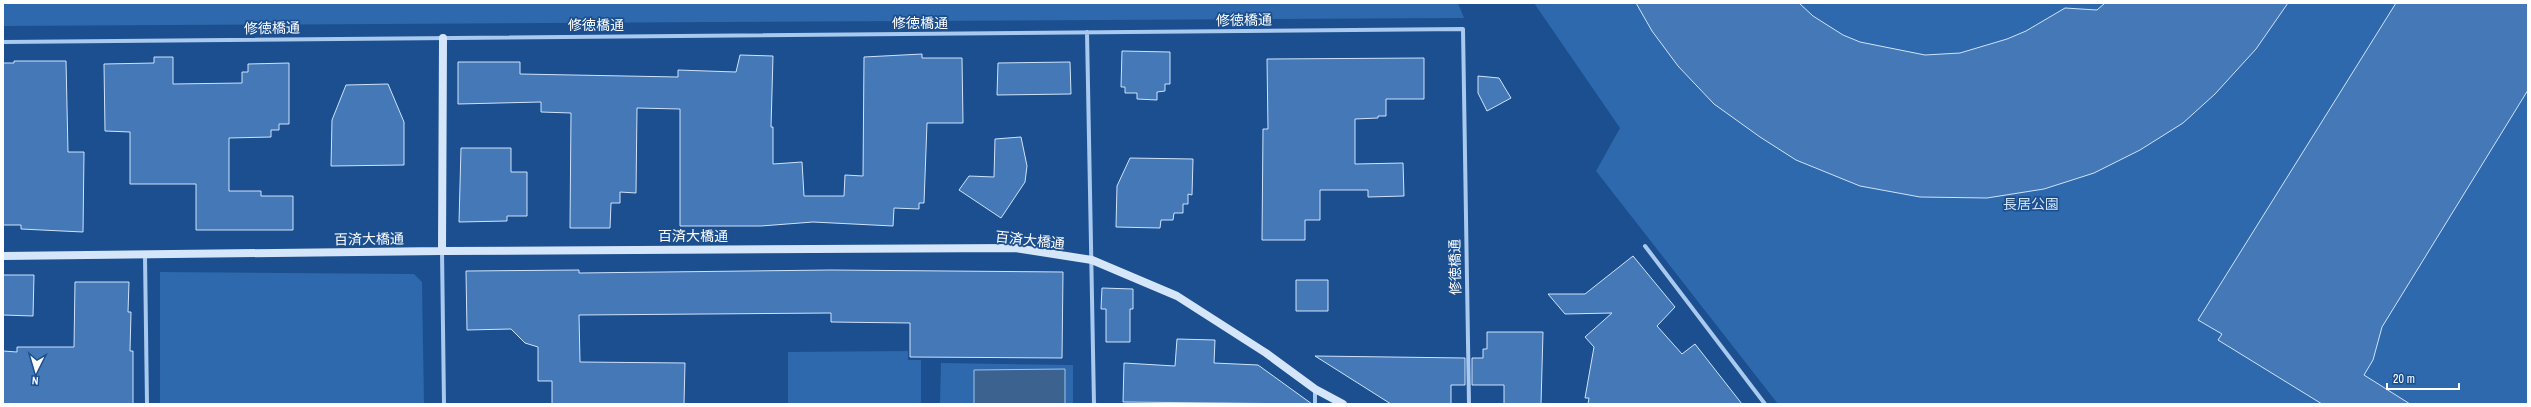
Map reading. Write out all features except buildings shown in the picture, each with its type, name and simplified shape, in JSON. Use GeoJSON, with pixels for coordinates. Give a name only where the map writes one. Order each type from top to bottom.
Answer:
{"type":"FeatureCollection","features":[{"type":"Feature","properties":{"kind":"street","name":"修徳橋通"},"geometry":{"type":"LineString","coordinates":[[3,42],[1463,29],[1469,404]]}},
{"type":"Feature","properties":{"kind":"street"},"geometry":{"type":"LineString","coordinates":[[1087,32],[1094,404]]}},
{"type":"Feature","properties":{"kind":"street"},"geometry":{"type":"LineString","coordinates":[[443,38],[442,251],[444,404]]}},
{"type":"Feature","properties":{"kind":"street"},"geometry":{"type":"LineString","coordinates":[[1645,246],[1765,404]]}},
{"type":"Feature","properties":{"kind":"street","name":"百済大橋通"},"geometry":{"type":"LineString","coordinates":[[3,256],[145,256],[442,251],[1015,248],[1092,260],[1177,296],[1266,353],[1315,388],[1343,404]]}},
{"type":"Feature","properties":{"kind":"street"},"geometry":{"type":"LineString","coordinates":[[145,256],[147,404]]}},
{"type":"Feature","properties":{"kind":"street"},"geometry":{"type":"LineString","coordinates":[[1315,388],[1315,404]]}},
{"type":"Feature","properties":{"kind":"green space"},"geometry":{"type":"Polygon","coordinates":[[[3,3],[1458,3],[1464,18],[3,26],[3,3]]]}},
{"type":"Feature","properties":{"kind":"green space","name":"長居公園"},"geometry":{"type":"Polygon","coordinates":[[[1534,3],[2528,3],[2528,404],[1778,404],[1596,171],[1620,128],[1534,3]]]}},
{"type":"Feature","properties":{"kind":"green space"},"geometry":{"type":"Polygon","coordinates":[[[160,272],[414,274],[422,282],[424,404],[160,404],[160,272]]]}},
{"type":"Feature","properties":{"kind":"green space"},"geometry":{"type":"Polygon","coordinates":[[[908,351],[908,360],[921,360],[921,404],[788,404],[788,352],[908,351]]]}},
{"type":"Feature","properties":{"kind":"green space"},"geometry":{"type":"Polygon","coordinates":[[[941,363],[1073,365],[1073,404],[940,404],[941,363]]]}},
{"type":"Feature","properties":{"kind":"shaded area"},"geometry":{"type":"Polygon","coordinates":[[[1065,369],[1065,404],[974,404],[974,370],[1065,369]]]}}]}
